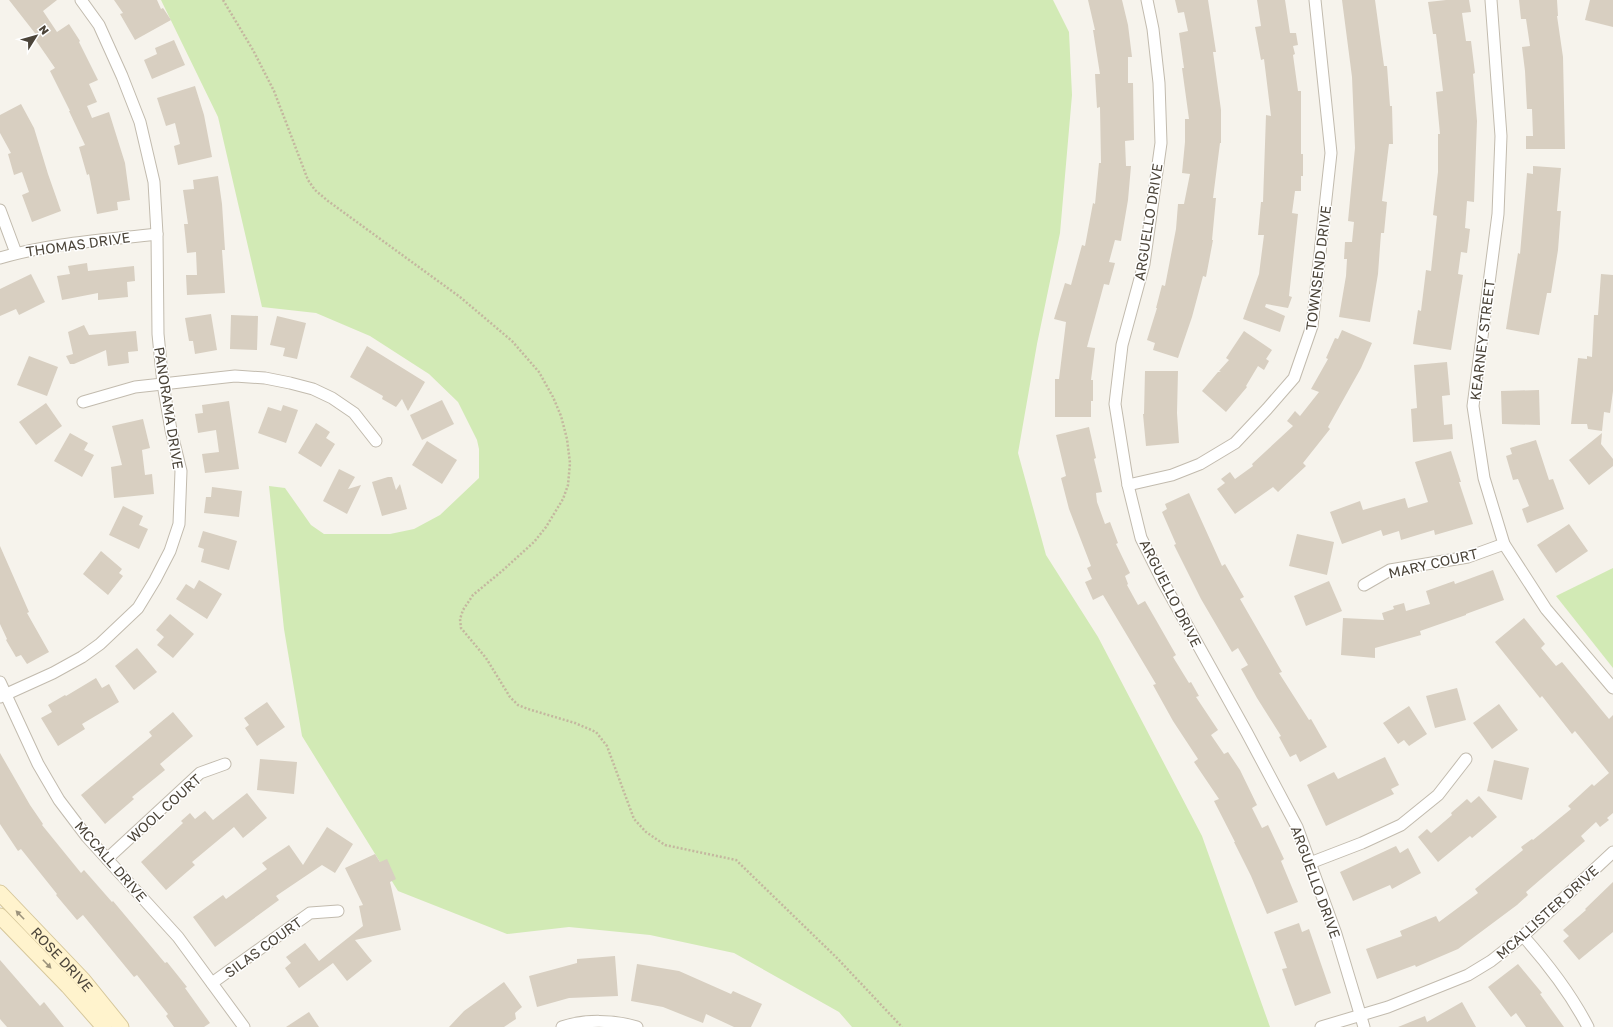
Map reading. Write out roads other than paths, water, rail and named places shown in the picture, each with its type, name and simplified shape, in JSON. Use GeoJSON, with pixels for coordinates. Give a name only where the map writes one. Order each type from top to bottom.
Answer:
{"type":"FeatureCollection","features":[{"type":"Feature","properties":{"kind":"main road","name":"ROSE DRIVE"},"geometry":{"type":"LineString","coordinates":[[0,893],[83,980],[121,1027]]}},
{"type":"Feature","properties":{"kind":"main road","name":"ROSE DRIVE"},"geometry":{"type":"LineString","coordinates":[[0,916],[68,986],[104,1027]]}},
{"type":"Feature","properties":{"kind":"street","name":"PANORAMA DRIVE"},"geometry":{"type":"LineString","coordinates":[[3,695],[53,673],[76,660],[100,644],[138,608],[170,551],[179,524],[181,471],[171,430],[163,384],[158,334],[157,234],[154,182],[140,122],[122,76],[99,26],[80,0]]}},
{"type":"Feature","properties":{"kind":"street","name":"ARGUELLO DRIVE"},"geometry":{"type":"LineString","coordinates":[[1147,0],[1153,29],[1159,83],[1160,143],[1144,264],[1122,345],[1115,404],[1128,485],[1144,545],[1297,827],[1336,934],[1364,1027]]}},
{"type":"Feature","properties":{"kind":"street","name":"TOWNSEND DRIVE"},"geometry":{"type":"LineString","coordinates":[[1128,485],[1172,475],[1200,464],[1235,443],[1294,378],[1312,326],[1331,153],[1315,0]]}},
{"type":"Feature","properties":{"kind":"street","name":"KEARNEY STREET"},"geometry":{"type":"LineString","coordinates":[[1491,0],[1501,136],[1498,214],[1473,406],[1484,478],[1504,544],[1546,609],[1613,688]]}},
{"type":"Feature","properties":{"kind":"street"},"geometry":{"type":"LineString","coordinates":[[0,210],[16,253]]}},
{"type":"Feature","properties":{"kind":"street","name":"THOMAS DRIVE"},"geometry":{"type":"LineString","coordinates":[[0,258],[16,253],[65,244],[157,234]]}},
{"type":"Feature","properties":{"kind":"street"},"geometry":{"type":"LineString","coordinates":[[83,402],[135,388],[235,376],[290,383],[313,389],[332,398],[354,413],[376,441]]}},
{"type":"Feature","properties":{"kind":"street","name":"MARY COURT"},"geometry":{"type":"LineString","coordinates":[[1364,585],[1390,570],[1468,557],[1504,544]]}},
{"type":"Feature","properties":{"kind":"street","name":"MCCALL DRIVE"},"geometry":{"type":"LineString","coordinates":[[0,682],[3,695],[38,764],[59,800],[87,837],[178,937],[244,1027]]}},
{"type":"Feature","properties":{"kind":"street"},"geometry":{"type":"LineString","coordinates":[[1310,863],[1362,843],[1401,825],[1438,795],[1466,760]]}},
{"type":"Feature","properties":{"kind":"street","name":"WOOL COURT"},"geometry":{"type":"LineString","coordinates":[[107,859],[200,773],[225,764]]}},
{"type":"Feature","properties":{"kind":"street","name":"MCALLISTER DRIVE"},"geometry":{"type":"LineString","coordinates":[[1321,1027],[1388,1007],[1468,975],[1491,961],[1523,936],[1613,852]]}},
{"type":"Feature","properties":{"kind":"street","name":"SILAS COURT"},"geometry":{"type":"LineString","coordinates":[[212,983],[310,913],[338,911]]}},
{"type":"Feature","properties":{"kind":"street"},"geometry":{"type":"LineString","coordinates":[[1523,936],[1537,951],[1565,987],[1588,1027]]}},
{"type":"Feature","properties":{"kind":"street"},"geometry":{"type":"LineString","coordinates":[[562,1027],[569,1024],[600,1021],[638,1027]]}}]}
